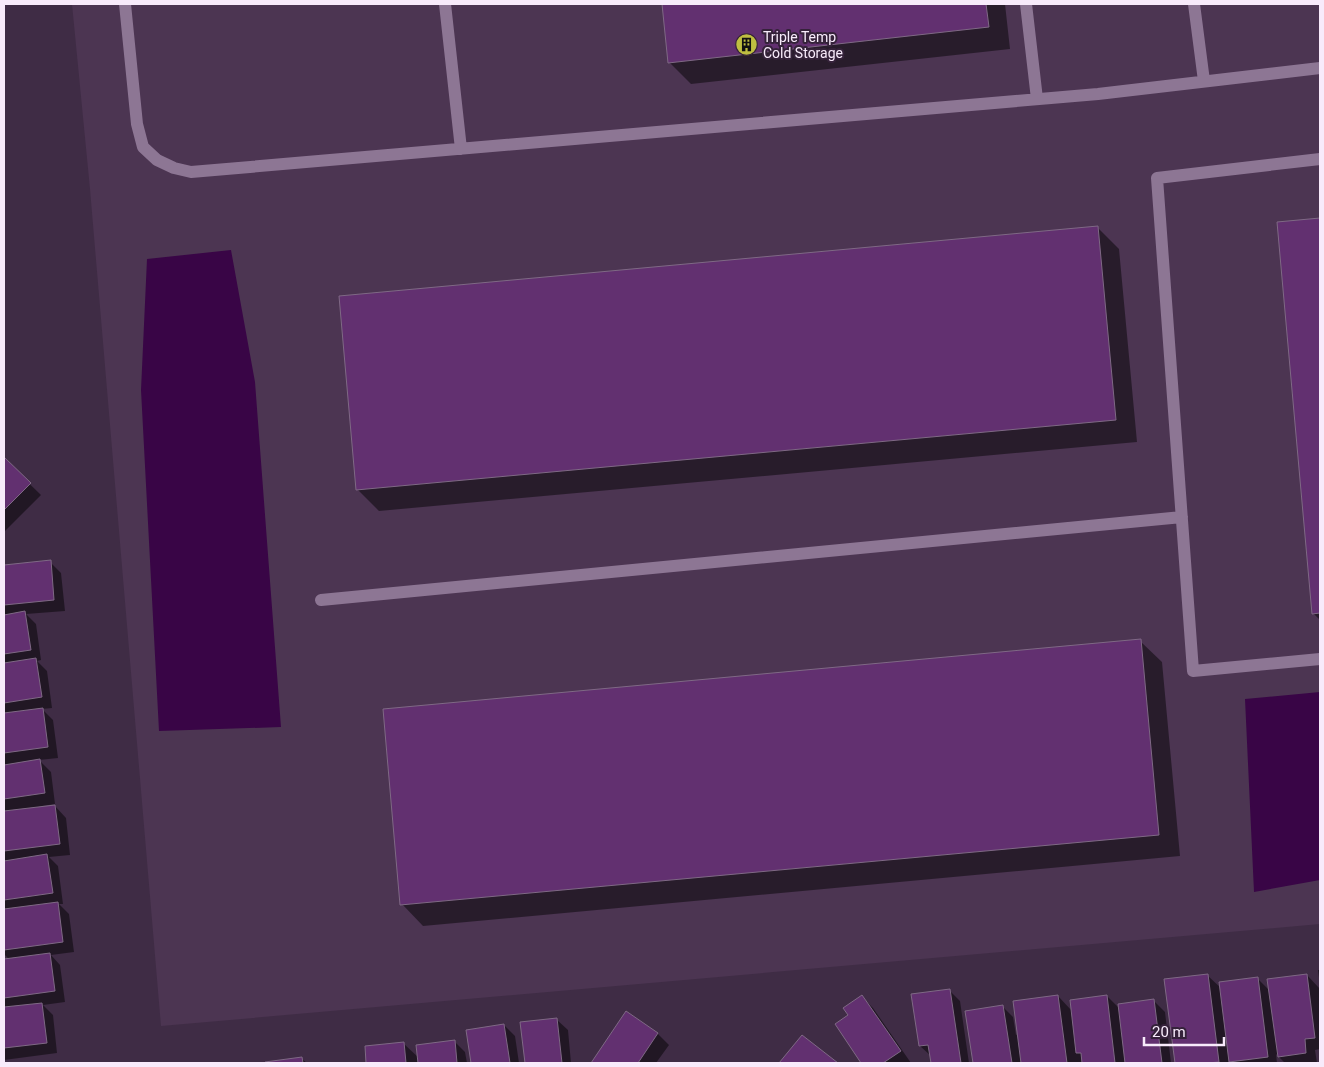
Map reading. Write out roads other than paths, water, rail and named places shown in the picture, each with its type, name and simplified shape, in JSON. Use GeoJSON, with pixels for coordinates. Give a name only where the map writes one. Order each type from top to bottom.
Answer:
{"type":"FeatureCollection","features":[{"type":"Feature","properties":{"kind":"lane"},"geometry":{"type":"LineString","coordinates":[[126,4],[137,124],[143,147],[157,160],[174,168],[191,172],[1098,94],[1320,68]]}},
{"type":"Feature","properties":{"kind":"lane"},"geometry":{"type":"LineString","coordinates":[[445,4],[461,149]]}},
{"type":"Feature","properties":{"kind":"lane"},"geometry":{"type":"LineString","coordinates":[[1026,4],[1037,99]]}},
{"type":"Feature","properties":{"kind":"lane"},"geometry":{"type":"LineString","coordinates":[[1194,4],[1204,81]]}},
{"type":"Feature","properties":{"kind":"lane"},"geometry":{"type":"LineString","coordinates":[[1320,159],[1157,178],[1193,671],[1320,659]]}},
{"type":"Feature","properties":{"kind":"lane"},"geometry":{"type":"LineString","coordinates":[[321,600],[1182,517]]}},
{"type":"Feature","properties":{"kind":"place","name":"Triple Temp Cold Storage"},"geometry":{"type":"Point","coordinates":[747,45]}}]}
